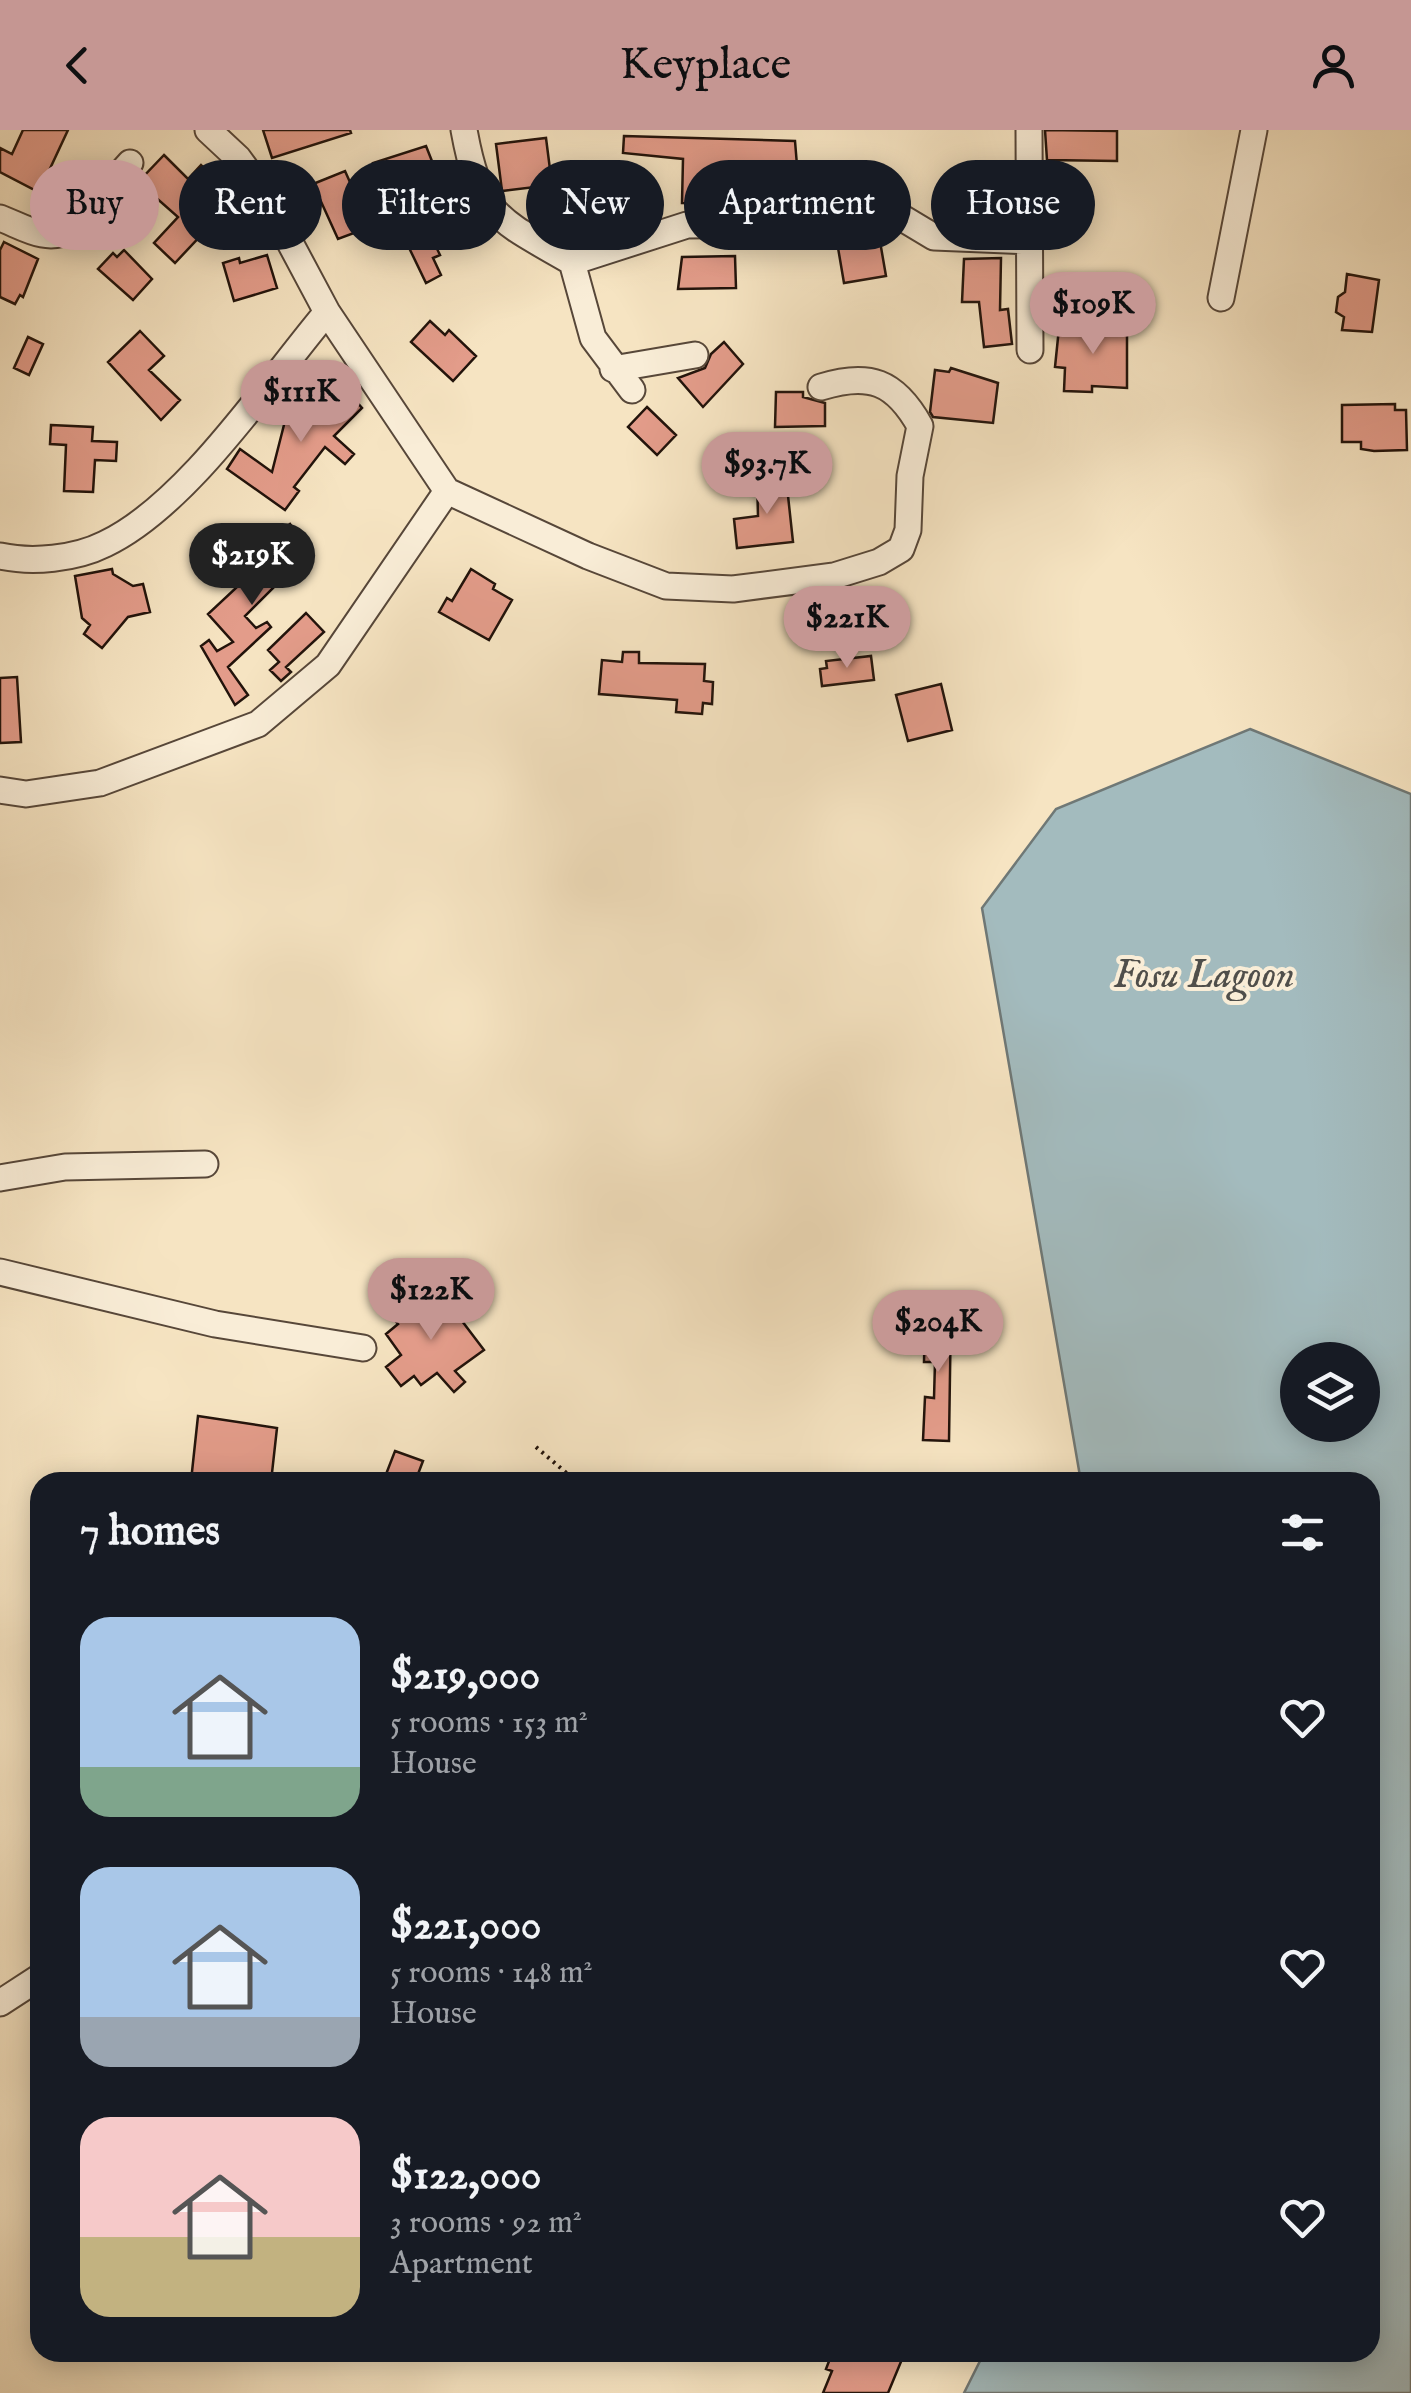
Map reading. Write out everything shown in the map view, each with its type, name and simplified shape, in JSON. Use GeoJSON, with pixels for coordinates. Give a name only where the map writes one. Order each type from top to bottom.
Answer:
{"type":"FeatureCollection","features":[{"type":"Feature","properties":{"kind":"street"},"geometry":{"type":"LineString","coordinates":[[208,130],[238,158],[263,192],[327,312],[447,491],[588,556],[666,586],[733,589],[834,576],[879,562],[901,549],[908,530],[910,476],[920,426],[904,400],[884,385],[849,378],[821,387]]}},
{"type":"Feature","properties":{"kind":"street"},"geometry":{"type":"LineString","coordinates":[[464,130],[474,179],[496,215],[572,262],[593,338],[613,370],[632,390]]}},
{"type":"Feature","properties":{"kind":"street"},"geometry":{"type":"LineString","coordinates":[[1029,130],[1029,160]]}},
{"type":"Feature","properties":{"kind":"street"},"geometry":{"type":"LineString","coordinates":[[1221,298],[1254,130]]}},
{"type":"Feature","properties":{"kind":"street"},"geometry":{"type":"LineString","coordinates":[[572,262],[686,225],[797,224],[830,210],[874,206],[889,210],[931,235]]}},
{"type":"Feature","properties":{"kind":"street"},"geometry":{"type":"LineString","coordinates":[[0,218],[30,230]]}},
{"type":"Feature","properties":{"kind":"street"},"geometry":{"type":"LineString","coordinates":[[1028,250],[1030,350]]}},
{"type":"Feature","properties":{"kind":"street"},"geometry":{"type":"LineString","coordinates":[[0,556],[56,558],[105,544],[163,503],[215,450],[327,312]]}},
{"type":"Feature","properties":{"kind":"street"},"geometry":{"type":"LineString","coordinates":[[613,370],[696,355]]}},
{"type":"Feature","properties":{"kind":"street"},"geometry":{"type":"LineString","coordinates":[[0,790],[26,794],[100,783],[258,724],[328,665],[447,491]]}},
{"type":"Feature","properties":{"kind":"street"},"geometry":{"type":"LineString","coordinates":[[0,1178],[65,1168],[205,1164]]}},
{"type":"Feature","properties":{"kind":"street"},"geometry":{"type":"LineString","coordinates":[[0,1272],[232,1327],[362,1348]]}},
{"type":"Feature","properties":{"kind":"street"},"geometry":{"type":"LineString","coordinates":[[0,2003],[30,1984]]}},
{"type":"Feature","properties":{"kind":"path"},"geometry":{"type":"LineString","coordinates":[[536,1447],[565,1472]]}},
{"type":"Feature","properties":{"kind":"water","name":"Fosu Lagoon"},"geometry":{"type":"Polygon","coordinates":[[[1250,729],[1411,794],[1411,2393],[964,2393],[980,2362],[1380,2362],[1380,1472],[1079,1472],[982,908],[1056,809],[1250,729]]]}},
{"type":"Feature","properties":{"kind":"building"},"geometry":{"type":"Polygon","coordinates":[[[23,130],[68,130],[54,160],[30,160],[30,188],[0,172],[0,148],[12,154],[23,130]]]}},
{"type":"Feature","properties":{"kind":"building"},"geometry":{"type":"Polygon","coordinates":[[[263,130],[350,130],[351,133],[272,158],[263,130]]]}},
{"type":"Feature","properties":{"kind":"building"},"geometry":{"type":"Polygon","coordinates":[[[1045,130],[1117,131],[1117,161],[1047,160],[1045,130]]]}},
{"type":"Feature","properties":{"kind":"building"},"geometry":{"type":"Polygon","coordinates":[[[624,136],[795,141],[797,160],[684,160],[682,203],[683,159],[623,153],[624,136]]]}},
{"type":"Feature","properties":{"kind":"building"},"geometry":{"type":"Polygon","coordinates":[[[546,138],[549,160],[526,160],[526,188],[506,191],[506,160],[498,160],[496,144],[546,138]]]}},
{"type":"Feature","properties":{"kind":"building"},"geometry":{"type":"Polygon","coordinates":[[[426,146],[432,160],[382,160],[426,146]]]}},
{"type":"Feature","properties":{"kind":"building"},"geometry":{"type":"Polygon","coordinates":[[[164,155],[179,170],[179,250],[187,250],[175,263],[159,248],[159,238],[178,217],[159,200],[159,160],[164,155]]]}},
{"type":"Feature","properties":{"kind":"building"},"geometry":{"type":"Polygon","coordinates":[[[342,172],[342,238],[338,239],[322,204],[322,180],[342,172]]]}},
{"type":"Feature","properties":{"kind":"building"},"geometry":{"type":"Polygon","coordinates":[[[4,242],[38,259],[23,297],[20,295],[15,304],[0,297],[0,250],[4,242]]]}},
{"type":"Feature","properties":{"kind":"building"},"geometry":{"type":"Polygon","coordinates":[[[124,250],[152,279],[133,300],[98,269],[113,253],[117,257],[124,250]]]}},
{"type":"Feature","properties":{"kind":"building"},"geometry":{"type":"Polygon","coordinates":[[[410,250],[438,250],[440,255],[433,258],[441,275],[426,283],[410,250]]]}},
{"type":"Feature","properties":{"kind":"building"},"geometry":{"type":"Polygon","coordinates":[[[838,250],[882,250],[886,276],[844,283],[838,250]]]}},
{"type":"Feature","properties":{"kind":"building"},"geometry":{"type":"Polygon","coordinates":[[[267,255],[277,288],[234,301],[223,263],[239,258],[240,263],[267,255]]]}},
{"type":"Feature","properties":{"kind":"building"},"geometry":{"type":"Polygon","coordinates":[[[735,256],[736,288],[678,289],[682,257],[735,256]]]}},
{"type":"Feature","properties":{"kind":"building"},"geometry":{"type":"Polygon","coordinates":[[[1001,258],[1000,310],[1008,309],[1012,344],[984,347],[979,302],[962,302],[964,259],[1001,258]]]}},
{"type":"Feature","properties":{"kind":"building"},"geometry":{"type":"Polygon","coordinates":[[[1347,274],[1379,280],[1372,332],[1342,330],[1344,317],[1336,312],[1338,297],[1345,292],[1347,274]]]}},
{"type":"Feature","properties":{"kind":"building"},"geometry":{"type":"Polygon","coordinates":[[[1066,303],[1067,326],[1046,327],[1046,304],[1066,303]]]}},
{"type":"Feature","properties":{"kind":"building"},"geometry":{"type":"Polygon","coordinates":[[[430,321],[445,335],[449,330],[476,356],[453,381],[411,342],[430,321]]]}},
{"type":"Feature","properties":{"kind":"building"},"geometry":{"type":"Polygon","coordinates":[[[1127,326],[1127,388],[1092,386],[1092,392],[1064,391],[1065,368],[1055,367],[1059,328],[1127,326]]]}},
{"type":"Feature","properties":{"kind":"building"},"geometry":{"type":"Polygon","coordinates":[[[140,331],[164,356],[149,370],[180,400],[161,420],[108,362],[140,331]]]}},
{"type":"Feature","properties":{"kind":"building"},"geometry":{"type":"Polygon","coordinates":[[[28,337],[43,344],[29,375],[14,368],[28,337]]]}},
{"type":"Feature","properties":{"kind":"building"},"geometry":{"type":"Polygon","coordinates":[[[724,342],[743,364],[703,407],[678,378],[705,368],[711,354],[724,342]]]}},
{"type":"Feature","properties":{"kind":"building"},"geometry":{"type":"Polygon","coordinates":[[[951,368],[998,383],[993,423],[933,417],[930,412],[935,370],[949,372],[951,368]]]}},
{"type":"Feature","properties":{"kind":"building"},"geometry":{"type":"Polygon","coordinates":[[[332,374],[362,408],[334,436],[354,454],[345,464],[325,447],[294,487],[299,491],[285,510],[227,469],[240,449],[272,472],[286,417],[293,408],[307,417],[326,392],[320,385],[332,374]]]}},
{"type":"Feature","properties":{"kind":"building"},"geometry":{"type":"Polygon","coordinates":[[[776,392],[803,392],[803,397],[825,403],[825,426],[775,427],[776,392]]]}},
{"type":"Feature","properties":{"kind":"building"},"geometry":{"type":"Polygon","coordinates":[[[1395,404],[1395,410],[1406,410],[1407,450],[1374,451],[1361,449],[1361,442],[1342,442],[1342,405],[1395,404]]]}},
{"type":"Feature","properties":{"kind":"building"},"geometry":{"type":"Polygon","coordinates":[[[647,407],[676,435],[657,455],[628,427],[647,407]]]}},
{"type":"Feature","properties":{"kind":"building"},"geometry":{"type":"Polygon","coordinates":[[[51,425],[93,427],[92,441],[117,442],[116,461],[95,460],[93,492],[64,491],[66,445],[50,444],[51,425]]]}},
{"type":"Feature","properties":{"kind":"building"},"geometry":{"type":"Polygon","coordinates":[[[786,477],[793,542],[737,548],[734,519],[758,516],[757,478],[786,477]]]}},
{"type":"Feature","properties":{"kind":"building"},"geometry":{"type":"Polygon","coordinates":[[[290,524],[313,556],[282,579],[245,616],[256,628],[267,622],[271,627],[228,667],[248,695],[235,705],[201,646],[209,640],[217,651],[233,642],[208,614],[281,546],[274,536],[290,524]]]}},
{"type":"Feature","properties":{"kind":"building"},"geometry":{"type":"Polygon","coordinates":[[[112,569],[113,574],[133,586],[143,584],[150,612],[128,617],[102,648],[84,634],[90,625],[82,618],[75,576],[112,569]]]}},
{"type":"Feature","properties":{"kind":"building"},"geometry":{"type":"Polygon","coordinates":[[[471,569],[512,600],[489,640],[439,612],[447,598],[452,601],[471,569]]]}},
{"type":"Feature","properties":{"kind":"building"},"geometry":{"type":"Polygon","coordinates":[[[306,613],[324,632],[286,667],[291,672],[281,681],[270,670],[279,662],[268,650],[306,613]]]}},
{"type":"Feature","properties":{"kind":"building"},"geometry":{"type":"Polygon","coordinates":[[[623,652],[639,652],[639,663],[705,664],[704,681],[713,682],[712,704],[703,703],[702,714],[676,712],[677,700],[599,694],[602,660],[622,662],[623,652]]]}},
{"type":"Feature","properties":{"kind":"building"},"geometry":{"type":"Polygon","coordinates":[[[871,656],[874,680],[822,686],[820,669],[827,668],[826,661],[871,656]]]}},
{"type":"Feature","properties":{"kind":"building"},"geometry":{"type":"Polygon","coordinates":[[[17,677],[21,742],[0,743],[0,678],[17,677]]]}},
{"type":"Feature","properties":{"kind":"building"},"geometry":{"type":"Polygon","coordinates":[[[941,684],[952,730],[908,741],[896,695],[941,684]]]}},
{"type":"Feature","properties":{"kind":"building"},"geometry":{"type":"Polygon","coordinates":[[[440,1292],[484,1350],[455,1371],[465,1382],[454,1392],[437,1373],[421,1385],[414,1376],[401,1386],[386,1367],[401,1355],[386,1334],[398,1324],[392,1317],[415,1299],[421,1307],[440,1292]]]}},
{"type":"Feature","properties":{"kind":"building"},"geometry":{"type":"Polygon","coordinates":[[[935,1307],[951,1308],[949,1441],[923,1440],[925,1397],[934,1398],[935,1362],[924,1362],[925,1319],[934,1319],[935,1307]]]}},
{"type":"Feature","properties":{"kind":"building"},"geometry":{"type":"Polygon","coordinates":[[[198,1416],[277,1428],[272,1472],[192,1472],[198,1416]]]}},
{"type":"Feature","properties":{"kind":"building"},"geometry":{"type":"Polygon","coordinates":[[[395,1451],[423,1461],[419,1472],[387,1472],[395,1451]]]}},
{"type":"Feature","properties":{"kind":"building"},"geometry":{"type":"Polygon","coordinates":[[[829,2362],[901,2362],[888,2393],[823,2393],[832,2371],[826,2369],[829,2362]]]}}]}
